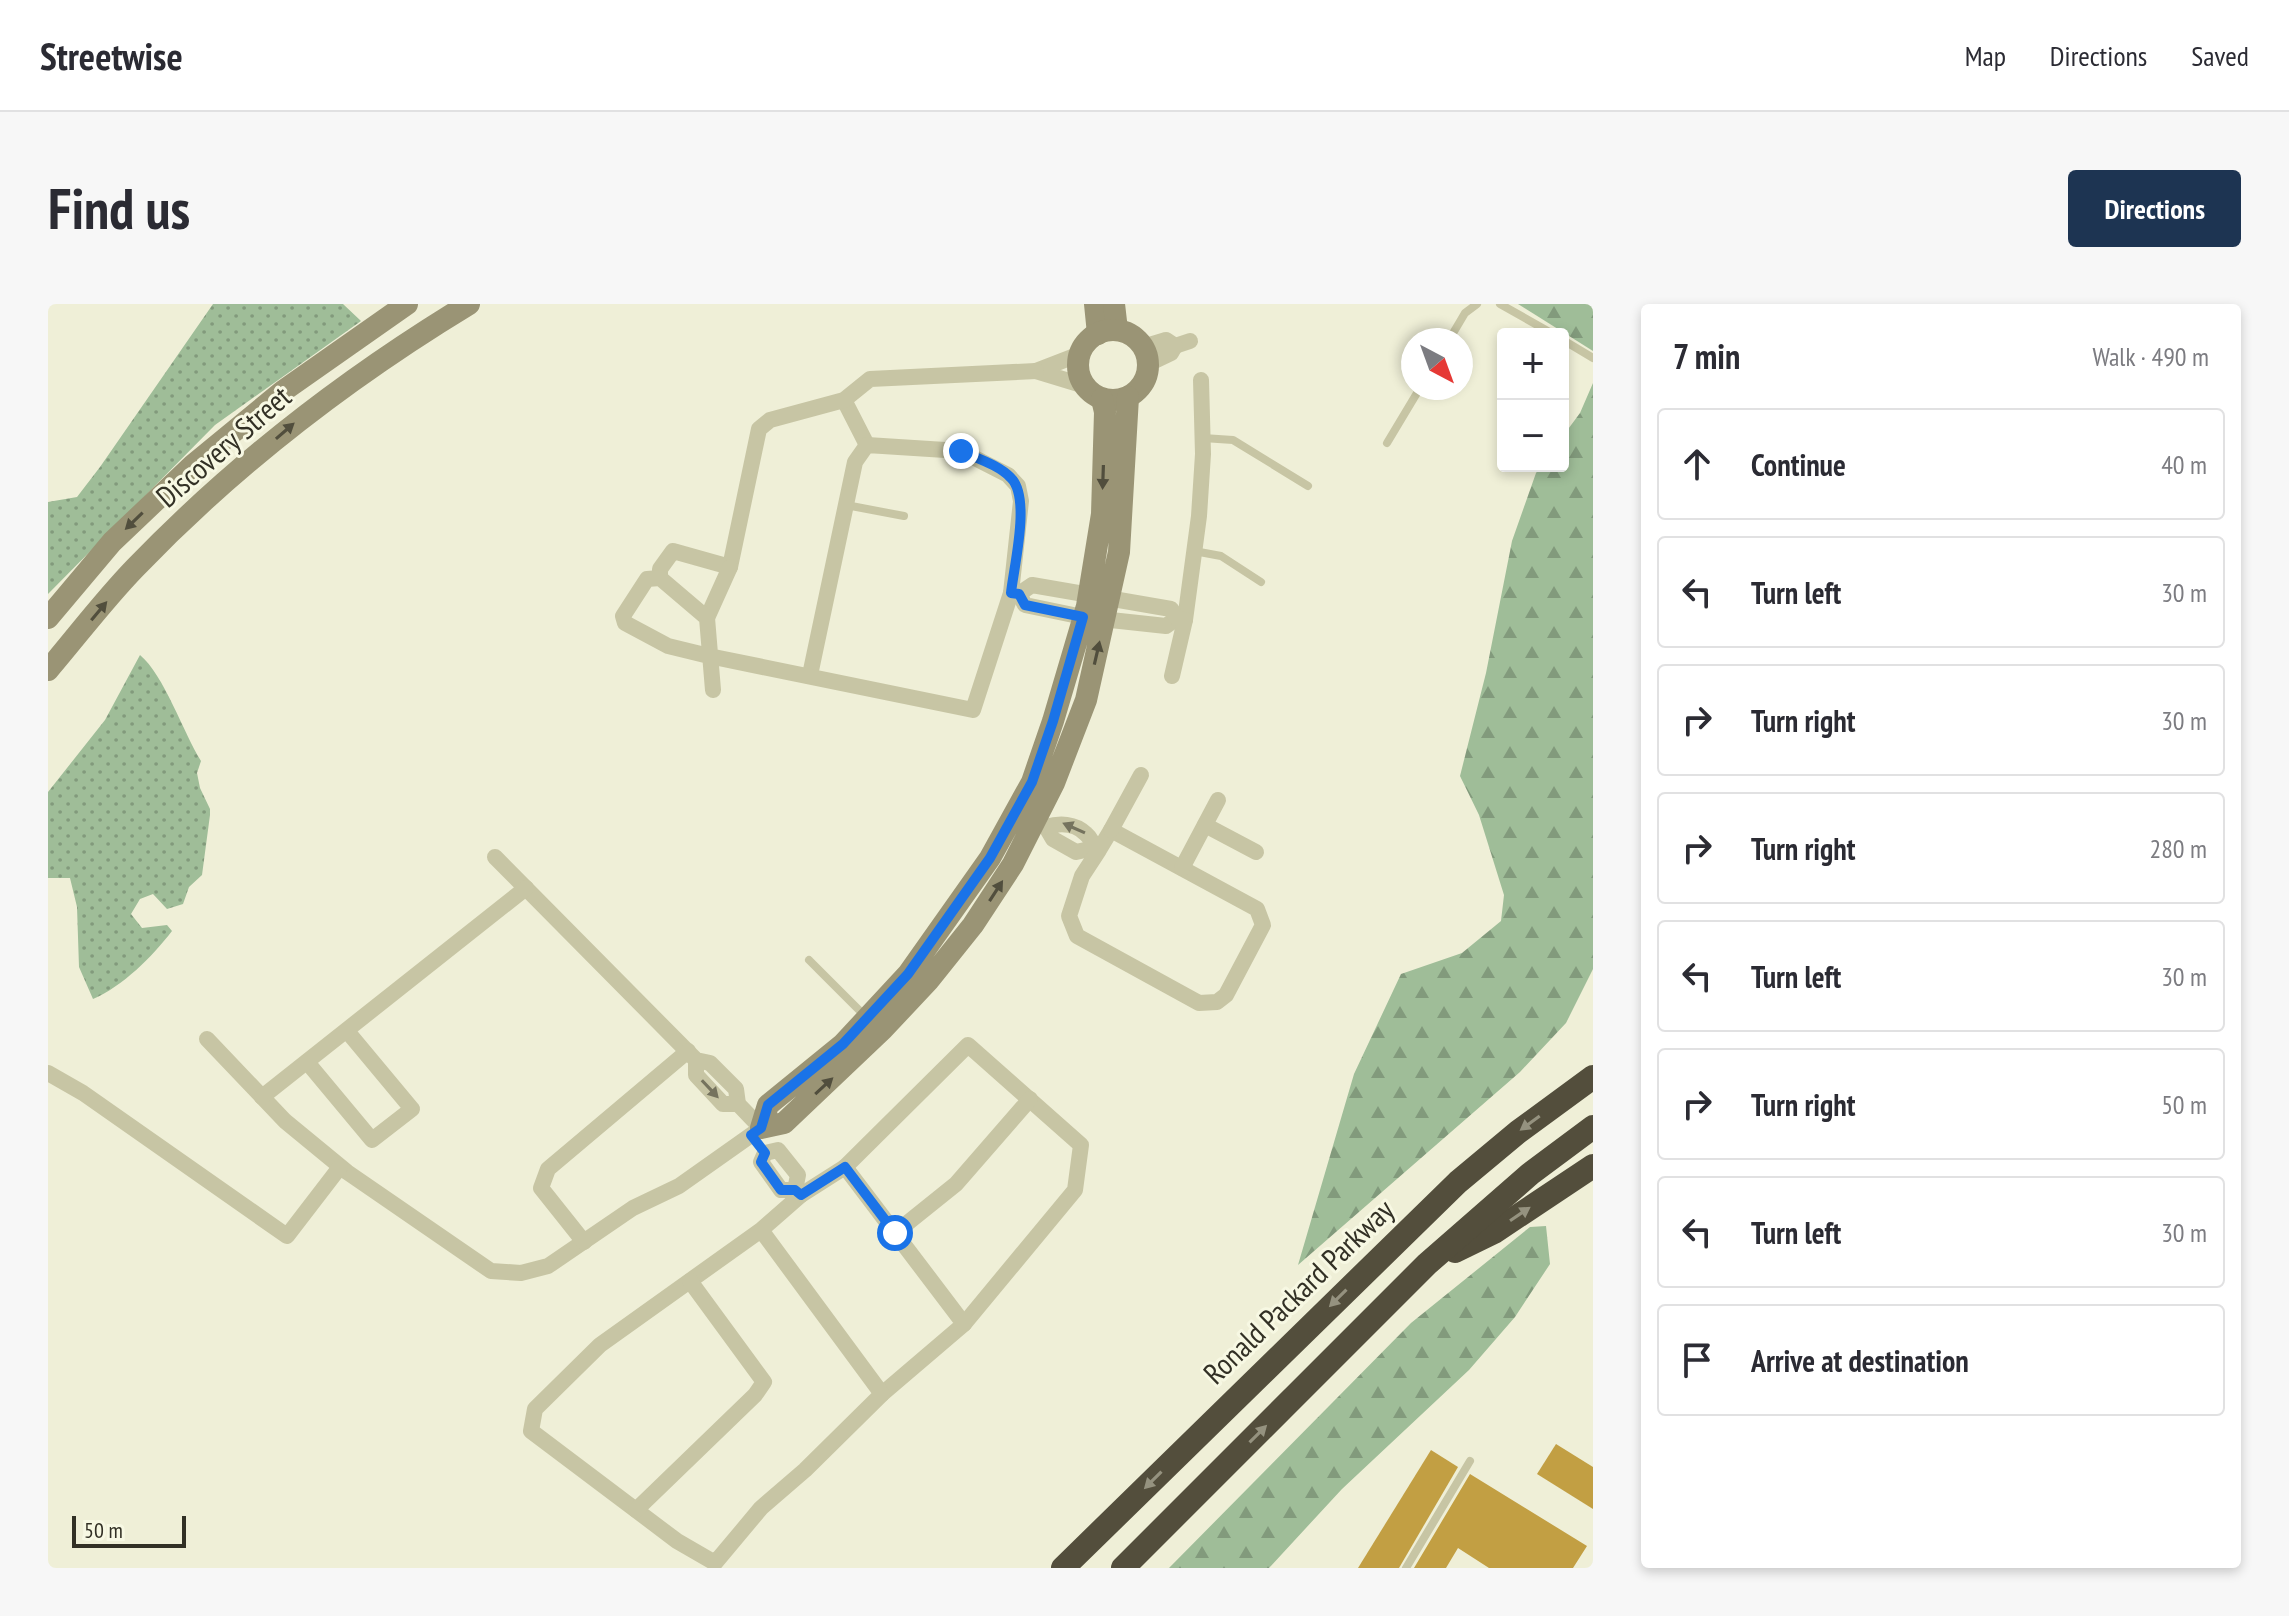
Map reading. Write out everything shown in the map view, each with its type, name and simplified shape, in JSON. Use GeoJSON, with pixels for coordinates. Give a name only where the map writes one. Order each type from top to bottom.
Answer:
{"type":"FeatureCollection","features":[{"type":"Feature","properties":{"kind":"highway","name":"Ronald Packard Parkway"},"geometry":{"type":"LineString","coordinates":[[1063,1568],[1458,1182],[1518,1132],[1593,1077]]}},
{"type":"Feature","properties":{"kind":"highway"},"geometry":{"type":"LineString","coordinates":[[1123,1568],[1427,1264],[1530,1174],[1593,1127]]}},
{"type":"Feature","properties":{"kind":"highway"},"geometry":{"type":"LineString","coordinates":[[1427,1264],[1494,1232],[1593,1166]]}},
{"type":"Feature","properties":{"kind":"street","name":"Discovery Street"},"geometry":{"type":"LineString","coordinates":[[48,670],[134,569],[295,422],[358,375],[469,304]]}},
{"type":"Feature","properties":{"kind":"street"},"geometry":{"type":"LineString","coordinates":[[1095,304],[1108,332]]}},
{"type":"Feature","properties":{"kind":"street"},"geometry":{"type":"LineString","coordinates":[[1108,332],[1114,304]]}},
{"type":"Feature","properties":{"kind":"street","name":"Discovery Street"},"geometry":{"type":"LineString","coordinates":[[48,618],[112,542],[193,465],[391,307]]}},
{"type":"Feature","properties":{"kind":"street"},"geometry":{"type":"LineString","coordinates":[[1036,371],[1082,385],[1102,399],[1118,400],[1128,397],[1142,384],[1145,356],[1127,333],[1108,332],[1090,339],[1080,354],[1078,364],[1082,385]]}},
{"type":"Feature","properties":{"kind":"street"},"geometry":{"type":"LineString","coordinates":[[1145,356],[1171,353],[1183,343]]}},
{"type":"Feature","properties":{"kind":"street"},"geometry":{"type":"LineString","coordinates":[[713,690],[707,618],[730,567],[759,429],[770,420],[844,400],[870,379],[1036,371],[1080,354]]}},
{"type":"Feature","properties":{"kind":"street"},"geometry":{"type":"LineString","coordinates":[[1172,676],[1200,500],[1203,438],[1201,380]]}},
{"type":"Feature","properties":{"kind":"street"},"geometry":{"type":"LineString","coordinates":[[1096,607],[1119,552],[1128,397]]}},
{"type":"Feature","properties":{"kind":"street"},"geometry":{"type":"LineString","coordinates":[[207,1039],[285,1121],[340,1167],[491,1271],[521,1273],[548,1266],[633,1208],[679,1186],[756,1131],[784,1123],[883,1029],[929,980],[973,925],[1013,864],[1032,820],[1054,783],[1086,700],[1102,514],[1105,412],[1102,399]]}},
{"type":"Feature","properties":{"kind":"street"},"geometry":{"type":"LineString","coordinates":[[844,400],[867,445]]}},
{"type":"Feature","properties":{"kind":"street"},"geometry":{"type":"LineString","coordinates":[[810,675],[855,462],[867,445]]}},
{"type":"Feature","properties":{"kind":"street"},"geometry":{"type":"LineString","coordinates":[[707,618],[660,578],[647,579],[623,616],[625,623],[668,646],[973,710],[1015,594],[1021,501],[1018,486],[1008,475],[961,451],[867,445]]}},
{"type":"Feature","properties":{"kind":"street"},"geometry":{"type":"LineString","coordinates":[[660,578],[660,569],[673,551],[730,567]]}},
{"type":"Feature","properties":{"kind":"street"},"geometry":{"type":"LineString","coordinates":[[1015,594],[1032,585],[1166,626],[1181,619]]}},
{"type":"Feature","properties":{"kind":"street"},"geometry":{"type":"LineString","coordinates":[[1015,594],[1025,605],[1096,607]]}},
{"type":"Feature","properties":{"kind":"street"},"geometry":{"type":"LineString","coordinates":[[1111,830],[1257,909],[1263,925],[1233,984],[1217,1002],[1199,1003],[1077,936],[1069,916],[1082,876],[1141,775]]}},
{"type":"Feature","properties":{"kind":"street"},"geometry":{"type":"LineString","coordinates":[[1182,868],[1218,800]]}},
{"type":"Feature","properties":{"kind":"street"},"geometry":{"type":"LineString","coordinates":[[756,1131],[768,1105],[843,1044],[908,974],[990,858],[1032,820],[1061,822],[1086,834],[1096,849]]}},
{"type":"Feature","properties":{"kind":"street"},"geometry":{"type":"LineString","coordinates":[[1205,825],[1256,852]]}},
{"type":"Feature","properties":{"kind":"street"},"geometry":{"type":"LineString","coordinates":[[495,857],[692,1056],[696,1075],[723,1104],[738,1104],[756,1131],[765,1153],[761,1162],[781,1190],[798,1192]]}},
{"type":"Feature","properties":{"kind":"street"},"geometry":{"type":"LineString","coordinates":[[262,1097],[526,888]]}},
{"type":"Feature","properties":{"kind":"street"},"geometry":{"type":"LineString","coordinates":[[307,1062],[372,1140],[412,1109],[347,1031]]}},
{"type":"Feature","properties":{"kind":"street"},"geometry":{"type":"LineString","coordinates":[[968,1045],[1030,1099],[1081,1145],[1075,1190],[964,1324],[882,1394],[805,1470],[761,1508],[715,1563],[677,1541],[531,1431],[535,1409],[600,1345],[761,1230],[798,1192],[845,1167],[968,1045]]}},
{"type":"Feature","properties":{"kind":"street"},"geometry":{"type":"LineString","coordinates":[[584,1242],[541,1188],[548,1169],[692,1056]]}},
{"type":"Feature","properties":{"kind":"street"},"geometry":{"type":"LineString","coordinates":[[48,1073],[83,1093],[287,1236],[340,1167]]}},
{"type":"Feature","properties":{"kind":"street"},"geometry":{"type":"LineString","coordinates":[[895,1233],[956,1184],[1030,1099]]}},
{"type":"Feature","properties":{"kind":"street"},"geometry":{"type":"LineString","coordinates":[[845,1167],[964,1324]]}},
{"type":"Feature","properties":{"kind":"street"},"geometry":{"type":"LineString","coordinates":[[761,1230],[882,1394]]}},
{"type":"Feature","properties":{"kind":"street"},"geometry":{"type":"LineString","coordinates":[[636,1510],[755,1395],[764,1382],[690,1281]]}},
{"type":"Feature","properties":{"kind":"lane"},"geometry":{"type":"LineString","coordinates":[[1456,328],[1465,313],[1477,304]]}},
{"type":"Feature","properties":{"kind":"lane"},"geometry":{"type":"LineString","coordinates":[[1500,304],[1542,328]]}},
{"type":"Feature","properties":{"kind":"lane"},"geometry":{"type":"LineString","coordinates":[[1569,344],[1593,358]]}},
{"type":"Feature","properties":{"kind":"lane"},"geometry":{"type":"LineString","coordinates":[[1387,443],[1413,400]]}},
{"type":"Feature","properties":{"kind":"lane"},"geometry":{"type":"LineString","coordinates":[[1203,438],[1233,440],[1308,486]]}},
{"type":"Feature","properties":{"kind":"lane"},"geometry":{"type":"LineString","coordinates":[[846,505],[904,516]]}},
{"type":"Feature","properties":{"kind":"lane"},"geometry":{"type":"LineString","coordinates":[[1194,551],[1221,556],[1261,582]]}},
{"type":"Feature","properties":{"kind":"lane"},"geometry":{"type":"LineString","coordinates":[[809,960],[867,1018]]}},
{"type":"Feature","properties":{"kind":"lane"},"geometry":{"type":"LineString","coordinates":[[1406,1568],[1470,1461]]}},
{"type":"Feature","properties":{"kind":"green space"},"geometry":{"type":"Polygon","coordinates":[[[213,304],[343,304],[361,321],[215,425],[48,594],[48,502],[77,497],[213,304]]]}},
{"type":"Feature","properties":{"kind":"green space"},"geometry":{"type":"Polygon","coordinates":[[[1518,304],[1593,304],[1593,351],[1569,336],[1569,328],[1556,328],[1518,304]]]}},
{"type":"Feature","properties":{"kind":"green space"},"geometry":{"type":"Polygon","coordinates":[[[1593,383],[1593,969],[1566,1023],[1520,1072],[1298,1265],[1354,1074],[1401,974],[1462,953],[1501,921],[1504,895],[1479,815],[1460,776],[1486,673],[1512,541],[1537,472],[1569,472],[1569,428],[1580,413],[1593,383]]]}},
{"type":"Feature","properties":{"kind":"green space"},"geometry":{"type":"Polygon","coordinates":[[[140,655],[157,676],[201,761],[197,773],[210,809],[202,875],[189,887],[183,904],[167,909],[153,894],[140,899],[131,914],[142,928],[167,925],[172,931],[136,970],[93,999],[79,967],[77,907],[70,878],[48,878],[48,792],[105,720],[140,655]]]}},
{"type":"Feature","properties":{"kind":"green space"},"geometry":{"type":"Polygon","coordinates":[[[1546,1226],[1550,1264],[1515,1317],[1469,1370],[1342,1489],[1269,1568],[1169,1568],[1411,1323],[1530,1227],[1546,1226]]]}},
{"type":"Feature","properties":{"kind":"building"},"geometry":{"type":"Polygon","coordinates":[[[1556,1444],[1593,1467],[1593,1509],[1537,1474],[1556,1444]]]}},
{"type":"Feature","properties":{"kind":"building"},"geometry":{"type":"Polygon","coordinates":[[[1431,1450],[1458,1467],[1399,1568],[1358,1568],[1431,1450]]]}},
{"type":"Feature","properties":{"kind":"building"},"geometry":{"type":"Polygon","coordinates":[[[1470,1474],[1587,1546],[1573,1568],[1489,1568],[1458,1548],[1446,1568],[1414,1568],[1470,1474]]]}},
{"type":"Feature","properties":{"kind":"route"},"geometry":{"type":"LineString","coordinates":[[895,1233],[845,1167],[801,1195],[795,1190],[781,1190],[761,1162],[765,1153],[751,1135],[761,1128],[768,1105],[843,1044],[908,974],[990,858],[1032,782],[1053,721],[1083,617],[1025,605],[1019,594],[1011,593],[1021,501],[1018,486],[1008,475],[961,451]]}}]}
